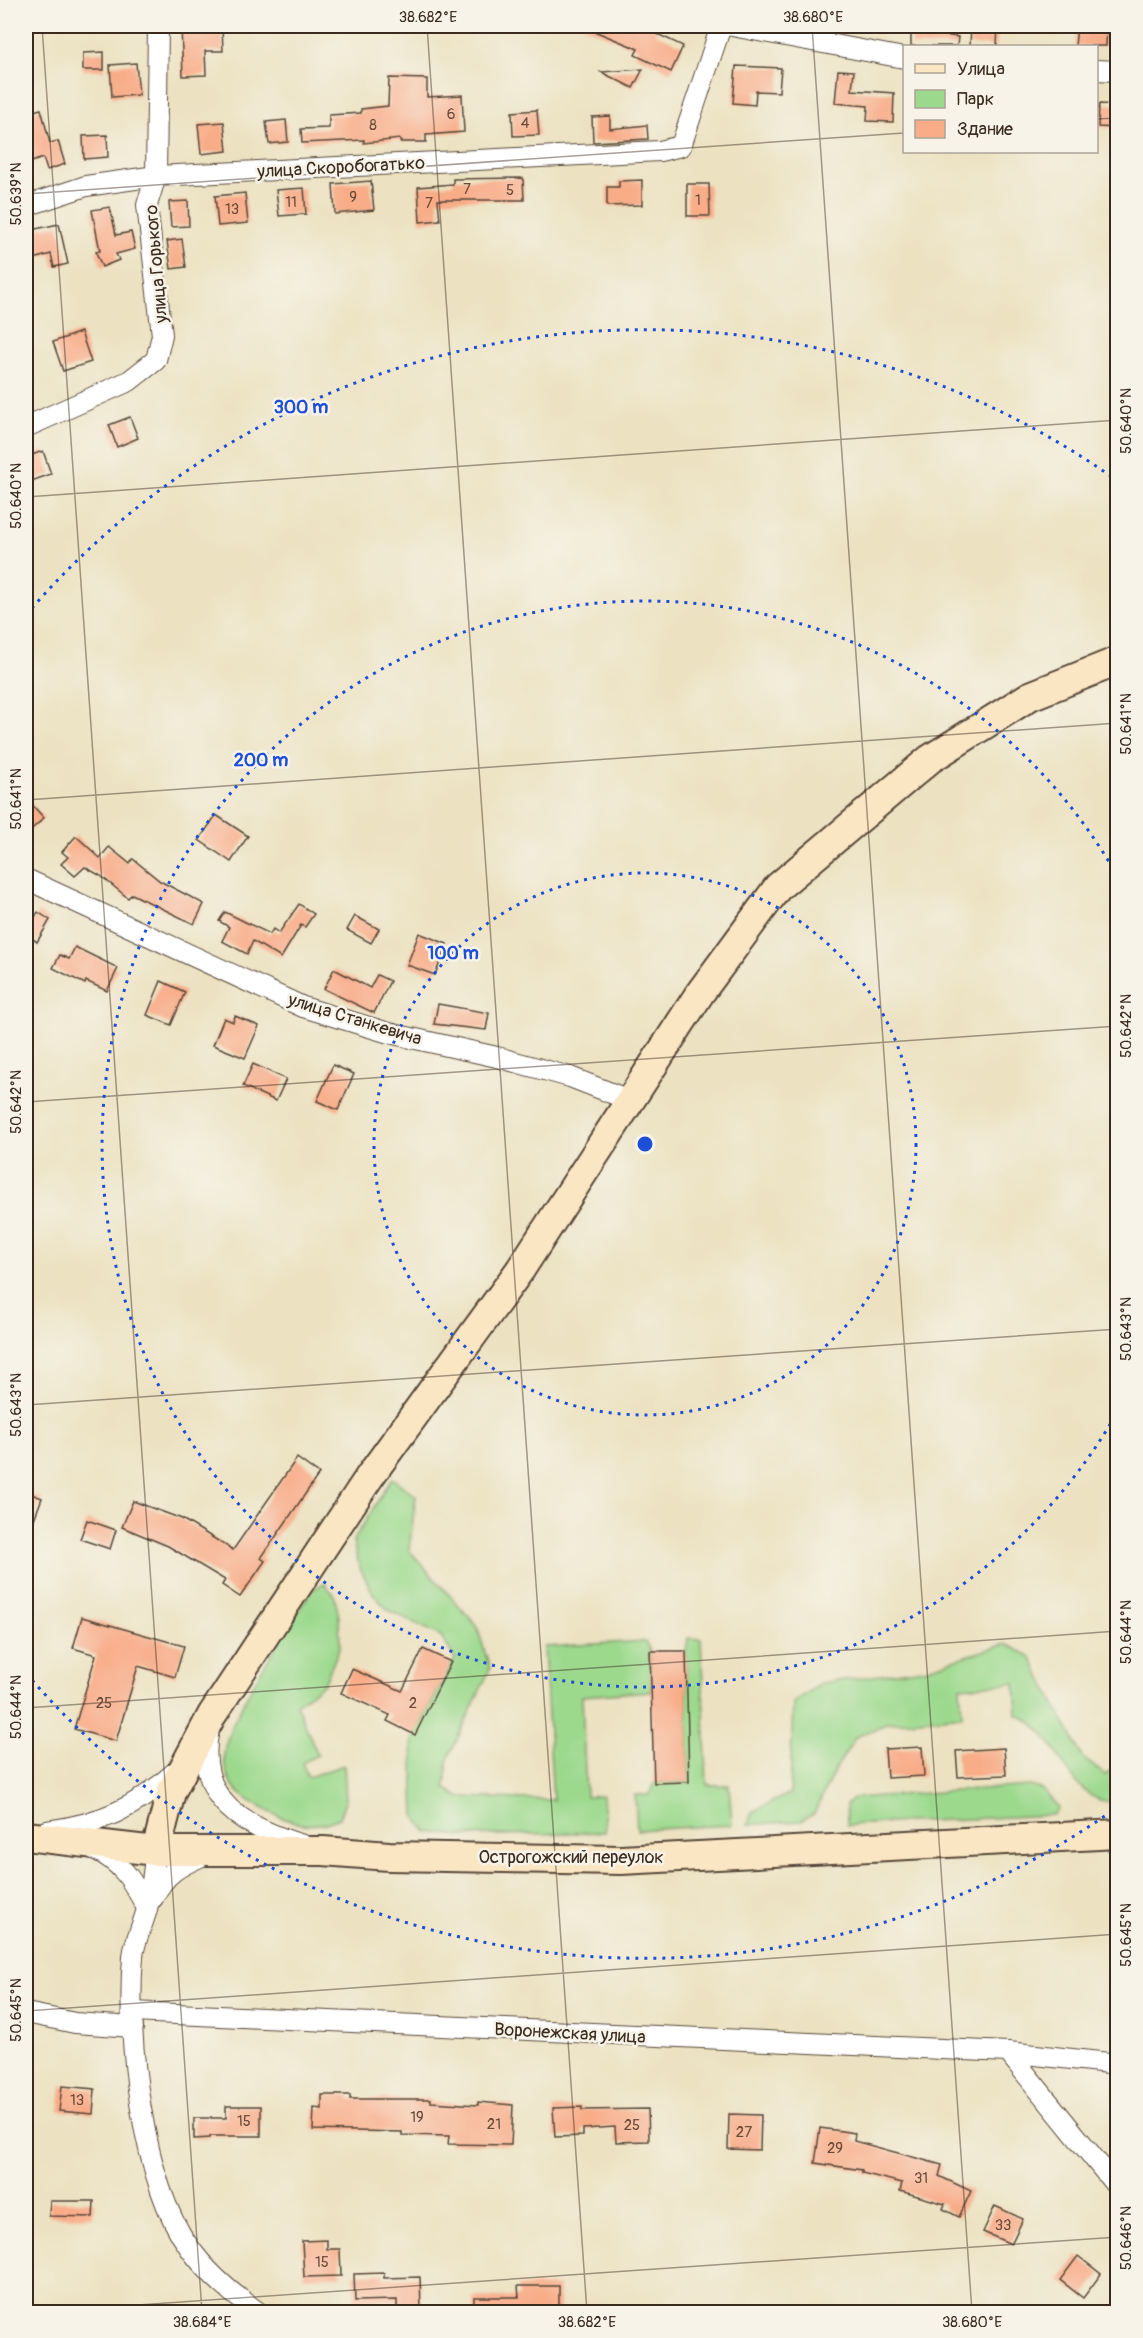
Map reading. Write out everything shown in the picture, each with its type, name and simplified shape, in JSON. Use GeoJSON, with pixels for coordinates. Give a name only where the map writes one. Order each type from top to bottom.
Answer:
{"type":"FeatureCollection","features":[{"type":"Feature","properties":{"kind":"main road"},"geometry":{"type":"LineString","coordinates":[[156,1851],[171,1792],[212,1715],[370,1476],[519,1270],[700,993],[778,887],[930,759],[1030,696],[1118,661]]}},
{"type":"Feature","properties":{"kind":"main road","name":"Острогожский переулок"},"geometry":{"type":"LineString","coordinates":[[26,1835],[156,1851],[323,1851],[389,1856],[621,1860],[1118,1834]]}},
{"type":"Feature","properties":{"kind":"street","name":"улица Горького"},"geometry":{"type":"LineString","coordinates":[[26,427],[129,381],[156,360],[162,335],[147,205],[156,176],[158,26]]}},
{"type":"Feature","properties":{"kind":"street","name":"улица Скоробогатько"},"geometry":{"type":"LineString","coordinates":[[26,206],[86,186],[156,176],[660,151],[681,146],[721,26]]}},
{"type":"Feature","properties":{"kind":"street"},"geometry":{"type":"LineString","coordinates":[[732,26],[903,58]]}},
{"type":"Feature","properties":{"kind":"street"},"geometry":{"type":"LineString","coordinates":[[1098,70],[1118,71]]}},
{"type":"Feature","properties":{"kind":"street","name":"улица Станкевича"},"geometry":{"type":"LineString","coordinates":[[26,879],[303,1007],[389,1033],[549,1071],[629,1100]]}},
{"type":"Feature","properties":{"kind":"street"},"geometry":{"type":"LineString","coordinates":[[212,1715],[207,1742],[208,1774],[224,1805],[258,1828],[323,1851]]}},
{"type":"Feature","properties":{"kind":"street"},"geometry":{"type":"LineString","coordinates":[[26,1835],[81,1826],[121,1813],[154,1792],[188,1760]]}},
{"type":"Feature","properties":{"kind":"street"},"geometry":{"type":"LineString","coordinates":[[79,1842],[111,1857],[128,1875],[147,1908]]}},
{"type":"Feature","properties":{"kind":"street"},"geometry":{"type":"LineString","coordinates":[[156,1851],[147,1908],[133,1955],[133,2020],[141,2111],[160,2191],[189,2247],[231,2294],[258,2313]]}},
{"type":"Feature","properties":{"kind":"street"},"geometry":{"type":"LineString","coordinates":[[147,1908],[162,1880],[182,1865],[214,1851]]}},
{"type":"Feature","properties":{"kind":"street","name":"Воронежская улица"},"geometry":{"type":"LineString","coordinates":[[26,2013],[75,2024],[133,2020],[1008,2052],[1118,2064]]}},
{"type":"Feature","properties":{"kind":"street"},"geometry":{"type":"LineString","coordinates":[[1008,2052],[1118,2188]]}},
{"type":"Feature","properties":{"kind":"green space"},"geometry":{"type":"Polygon","coordinates":[[[392,1478],[416,1496],[409,1550],[477,1626],[490,1669],[448,1759],[445,1788],[459,1797],[553,1800],[544,1647],[645,1641],[650,1651],[651,1691],[582,1696],[586,1797],[603,1796],[605,1832],[462,1836],[427,1832],[415,1816],[412,1740],[455,1659],[441,1636],[388,1610],[374,1595],[359,1566],[353,1541],[392,1478]]]}},
{"type":"Feature","properties":{"kind":"green space"},"geometry":{"type":"Polygon","coordinates":[[[324,1583],[334,1594],[339,1617],[340,1647],[324,1684],[296,1704],[318,1755],[302,1763],[308,1777],[344,1765],[346,1800],[339,1818],[311,1825],[284,1819],[243,1796],[236,1790],[227,1775],[224,1756],[227,1741],[246,1698],[311,1591],[324,1583]]]}},
{"type":"Feature","properties":{"kind":"green space"},"geometry":{"type":"Polygon","coordinates":[[[688,1638],[701,1639],[707,1785],[729,1785],[732,1825],[637,1830],[635,1795],[649,1795],[654,1783],[689,1782],[686,1651],[688,1638]]]}},
{"type":"Feature","properties":{"kind":"green space"},"geometry":{"type":"Polygon","coordinates":[[[1006,1644],[1030,1656],[1083,1758],[1105,1775],[1117,1765],[1117,1802],[1100,1800],[1086,1792],[1044,1735],[1032,1723],[1017,1715],[1015,1683],[960,1687],[962,1716],[888,1723],[856,1737],[834,1771],[814,1814],[801,1821],[748,1825],[752,1812],[790,1793],[793,1703],[821,1683],[924,1669],[1006,1644]]]}},
{"type":"Feature","properties":{"kind":"green space"},"geometry":{"type":"Polygon","coordinates":[[[1030,1786],[1043,1790],[1059,1808],[1053,1815],[847,1825],[846,1804],[853,1798],[1030,1786]]]}},
{"type":"Feature","properties":{"kind":"building"},"geometry":{"type":"Polygon","coordinates":[[[181,26],[222,26],[223,51],[205,51],[206,75],[183,76],[181,26]]]}},
{"type":"Feature","properties":{"kind":"building"},"geometry":{"type":"Polygon","coordinates":[[[582,26],[648,26],[657,30],[655,33],[683,46],[671,72],[635,55],[638,49],[582,26]]]}},
{"type":"Feature","properties":{"kind":"building"},"geometry":{"type":"Polygon","coordinates":[[[971,26],[998,26],[997,45],[970,45],[971,26]]]}},
{"type":"Feature","properties":{"kind":"building"},"geometry":{"type":"Polygon","coordinates":[[[1077,26],[1107,26],[1106,46],[1075,45],[1077,26]]]}},
{"type":"Feature","properties":{"kind":"building"},"geometry":{"type":"Polygon","coordinates":[[[911,31],[958,37],[957,45],[911,45],[911,31]]]}},
{"type":"Feature","properties":{"kind":"building"},"geometry":{"type":"Polygon","coordinates":[[[104,52],[104,70],[83,70],[83,53],[104,52]]]}},
{"type":"Feature","properties":{"kind":"building"},"geometry":{"type":"Polygon","coordinates":[[[136,63],[139,95],[112,97],[110,65],[136,63]]]}},
{"type":"Feature","properties":{"kind":"building"},"geometry":{"type":"Polygon","coordinates":[[[736,66],[781,68],[779,92],[756,91],[755,105],[733,103],[736,66]]]}},
{"type":"Feature","properties":{"kind":"building"},"geometry":{"type":"Polygon","coordinates":[[[643,69],[633,88],[601,72],[643,69]]]}},
{"type":"Feature","properties":{"kind":"building"},"geometry":{"type":"Polygon","coordinates":[[[838,70],[854,71],[852,90],[894,93],[893,122],[867,121],[868,106],[835,103],[838,70]]]}},
{"type":"Feature","properties":{"kind":"building"},"geometry":{"type":"Polygon","coordinates":[[[389,78],[427,79],[427,97],[462,95],[464,132],[426,135],[426,142],[400,142],[400,139],[364,143],[364,140],[302,143],[301,129],[329,128],[329,115],[361,113],[361,109],[388,106],[389,78]]]}},
{"type":"Feature","properties":{"kind":"building"},"geometry":{"type":"Polygon","coordinates":[[[1099,104],[1118,105],[1118,128],[1098,127],[1099,104]]]}},
{"type":"Feature","properties":{"kind":"building"},"geometry":{"type":"Polygon","coordinates":[[[41,109],[50,143],[58,141],[65,164],[47,170],[43,158],[26,164],[26,142],[33,139],[26,113],[41,109]]]}},
{"type":"Feature","properties":{"kind":"building"},"geometry":{"type":"Polygon","coordinates":[[[537,110],[539,135],[513,136],[512,112],[537,110]]]}},
{"type":"Feature","properties":{"kind":"building"},"geometry":{"type":"Polygon","coordinates":[[[610,116],[610,129],[647,125],[648,139],[593,142],[592,117],[610,116]]]}},
{"type":"Feature","properties":{"kind":"building"},"geometry":{"type":"Polygon","coordinates":[[[286,120],[288,142],[269,144],[266,122],[286,120]]]}},
{"type":"Feature","properties":{"kind":"building"},"geometry":{"type":"Polygon","coordinates":[[[224,122],[227,151],[201,154],[198,124],[224,122]]]}},
{"type":"Feature","properties":{"kind":"building"},"geometry":{"type":"Polygon","coordinates":[[[107,135],[108,157],[84,159],[83,136],[107,135]]]}},
{"type":"Feature","properties":{"kind":"building"},"geometry":{"type":"Polygon","coordinates":[[[523,178],[524,200],[438,200],[440,220],[420,222],[418,187],[453,184],[453,179],[523,178]]]}},
{"type":"Feature","properties":{"kind":"building"},"geometry":{"type":"Polygon","coordinates":[[[642,180],[642,205],[607,206],[607,187],[619,187],[619,181],[642,180]]]}},
{"type":"Feature","properties":{"kind":"building"},"geometry":{"type":"Polygon","coordinates":[[[371,181],[374,210],[335,214],[333,184],[371,181]]]}},
{"type":"Feature","properties":{"kind":"building"},"geometry":{"type":"Polygon","coordinates":[[[687,184],[709,184],[710,216],[687,216],[687,184]]]}},
{"type":"Feature","properties":{"kind":"building"},"geometry":{"type":"Polygon","coordinates":[[[304,188],[306,214],[279,216],[276,190],[304,188]]]}},
{"type":"Feature","properties":{"kind":"building"},"geometry":{"type":"Polygon","coordinates":[[[245,193],[248,223],[218,226],[215,196],[245,193]]]}},
{"type":"Feature","properties":{"kind":"building"},"geometry":{"type":"Polygon","coordinates":[[[188,201],[189,226],[171,227],[169,202],[188,201]]]}},
{"type":"Feature","properties":{"kind":"building"},"geometry":{"type":"Polygon","coordinates":[[[110,207],[116,235],[131,232],[135,249],[116,254],[119,260],[102,267],[96,252],[100,251],[92,210],[110,207]]]}},
{"type":"Feature","properties":{"kind":"building"},"geometry":{"type":"Polygon","coordinates":[[[59,224],[68,264],[54,267],[51,254],[26,261],[26,231],[59,224]]]}},
{"type":"Feature","properties":{"kind":"building"},"geometry":{"type":"Polygon","coordinates":[[[182,239],[186,267],[171,269],[167,241],[182,239]]]}},
{"type":"Feature","properties":{"kind":"building"},"geometry":{"type":"Polygon","coordinates":[[[81,332],[91,362],[63,371],[53,342],[81,332]]]}},
{"type":"Feature","properties":{"kind":"building"},"geometry":{"type":"Polygon","coordinates":[[[130,417],[138,438],[117,447],[109,425],[130,417]]]}},
{"type":"Feature","properties":{"kind":"building"},"geometry":{"type":"Polygon","coordinates":[[[43,451],[51,474],[26,483],[26,457],[43,451]]]}},
{"type":"Feature","properties":{"kind":"building"},"geometry":{"type":"Polygon","coordinates":[[[26,798],[44,818],[26,834],[26,798]]]}},
{"type":"Feature","properties":{"kind":"building"},"geometry":{"type":"Polygon","coordinates":[[[216,815],[248,836],[231,862],[199,840],[216,815]]]}},
{"type":"Feature","properties":{"kind":"building"},"geometry":{"type":"Polygon","coordinates":[[[76,836],[100,858],[109,847],[129,863],[133,859],[160,881],[204,904],[194,924],[132,894],[128,898],[101,876],[85,867],[75,876],[61,864],[68,857],[62,852],[76,836]]]}},
{"type":"Feature","properties":{"kind":"building"},"geometry":{"type":"Polygon","coordinates":[[[299,904],[314,914],[305,927],[301,925],[281,958],[253,941],[247,954],[222,941],[229,927],[219,921],[225,912],[270,934],[273,929],[279,933],[299,904]]]}},
{"type":"Feature","properties":{"kind":"building"},"geometry":{"type":"Polygon","coordinates":[[[38,912],[50,920],[37,942],[26,933],[38,912]]]}},
{"type":"Feature","properties":{"kind":"building"},"geometry":{"type":"Polygon","coordinates":[[[355,916],[379,929],[371,943],[347,930],[355,916]]]}},
{"type":"Feature","properties":{"kind":"building"},"geometry":{"type":"Polygon","coordinates":[[[419,933],[447,944],[435,975],[407,965],[419,933]]]}},
{"type":"Feature","properties":{"kind":"building"},"geometry":{"type":"Polygon","coordinates":[[[75,947],[118,968],[107,991],[86,981],[85,984],[53,968],[60,955],[69,959],[75,947]]]}},
{"type":"Feature","properties":{"kind":"building"},"geometry":{"type":"Polygon","coordinates":[[[334,969],[370,988],[377,975],[390,981],[374,1013],[324,989],[334,969]]]}},
{"type":"Feature","properties":{"kind":"building"},"geometry":{"type":"Polygon","coordinates":[[[161,981],[185,992],[171,1025],[147,1015],[161,981]]]}},
{"type":"Feature","properties":{"kind":"building"},"geometry":{"type":"Polygon","coordinates":[[[438,1004],[489,1013],[486,1030],[434,1024],[438,1004]]]}},
{"type":"Feature","properties":{"kind":"building"},"geometry":{"type":"Polygon","coordinates":[[[235,1016],[259,1026],[245,1058],[213,1045],[224,1018],[233,1022],[235,1016]]]}},
{"type":"Feature","properties":{"kind":"building"},"geometry":{"type":"Polygon","coordinates":[[[253,1064],[286,1079],[276,1101],[243,1086],[253,1064]]]}},
{"type":"Feature","properties":{"kind":"building"},"geometry":{"type":"Polygon","coordinates":[[[333,1065],[354,1074],[338,1110],[317,1101],[333,1065]]]}},
{"type":"Feature","properties":{"kind":"building"},"geometry":{"type":"Polygon","coordinates":[[[297,1458],[319,1474],[261,1558],[265,1561],[240,1597],[222,1585],[225,1580],[168,1546],[122,1527],[133,1501],[182,1519],[233,1550],[297,1458]]]}},
{"type":"Feature","properties":{"kind":"building"},"geometry":{"type":"Polygon","coordinates":[[[26,1492],[42,1498],[27,1538],[26,1538],[26,1492]]]}},
{"type":"Feature","properties":{"kind":"building"},"geometry":{"type":"Polygon","coordinates":[[[87,1520],[116,1530],[110,1549],[80,1539],[87,1520]]]}},
{"type":"Feature","properties":{"kind":"building"},"geometry":{"type":"Polygon","coordinates":[[[82,1617],[184,1646],[175,1677],[138,1666],[116,1741],[74,1729],[96,1655],[73,1648],[82,1617]]]}},
{"type":"Feature","properties":{"kind":"building"},"geometry":{"type":"Polygon","coordinates":[[[423,1649],[451,1662],[415,1735],[387,1721],[390,1715],[341,1693],[352,1669],[402,1691],[423,1649]]]}},
{"type":"Feature","properties":{"kind":"building"},"geometry":{"type":"Polygon","coordinates":[[[650,1651],[686,1651],[689,1782],[654,1783],[650,1651]]]}},
{"type":"Feature","properties":{"kind":"building"},"geometry":{"type":"Polygon","coordinates":[[[922,1747],[924,1776],[887,1778],[885,1749],[922,1747]]]}},
{"type":"Feature","properties":{"kind":"building"},"geometry":{"type":"Polygon","coordinates":[[[1004,1748],[1006,1775],[958,1777],[956,1751],[1004,1748]]]}},
{"type":"Feature","properties":{"kind":"building"},"geometry":{"type":"Polygon","coordinates":[[[62,2086],[95,2089],[93,2114],[59,2111],[62,2086]]]}},
{"type":"Feature","properties":{"kind":"building"},"geometry":{"type":"Polygon","coordinates":[[[322,2095],[350,2095],[350,2099],[431,2099],[431,2102],[513,2105],[511,2145],[448,2144],[449,2136],[402,2135],[402,2132],[313,2130],[314,2108],[322,2109],[322,2095]]]}},
{"type":"Feature","properties":{"kind":"building"},"geometry":{"type":"Polygon","coordinates":[[[226,2106],[261,2106],[261,2136],[210,2136],[210,2138],[194,2139],[194,2118],[226,2118],[226,2106]]]}},
{"type":"Feature","properties":{"kind":"building"},"geometry":{"type":"Polygon","coordinates":[[[582,2107],[582,2110],[648,2109],[649,2141],[616,2142],[615,2127],[583,2129],[583,2136],[555,2137],[553,2108],[582,2107]]]}},
{"type":"Feature","properties":{"kind":"building"},"geometry":{"type":"Polygon","coordinates":[[[729,2114],[761,2115],[760,2150],[728,2149],[729,2114]]]}},
{"type":"Feature","properties":{"kind":"building"},"geometry":{"type":"Polygon","coordinates":[[[820,2128],[855,2133],[854,2141],[942,2165],[939,2176],[971,2191],[959,2217],[943,2209],[945,2204],[900,2191],[902,2183],[862,2173],[862,2170],[815,2163],[820,2128]]]}},
{"type":"Feature","properties":{"kind":"building"},"geometry":{"type":"Polygon","coordinates":[[[50,2201],[94,2201],[93,2217],[49,2216],[50,2201]]]}},
{"type":"Feature","properties":{"kind":"building"},"geometry":{"type":"Polygon","coordinates":[[[995,2206],[1023,2219],[1011,2244],[983,2232],[995,2206]]]}},
{"type":"Feature","properties":{"kind":"building"},"geometry":{"type":"Polygon","coordinates":[[[327,2240],[327,2249],[340,2249],[341,2276],[304,2277],[302,2241],[327,2240]]]}},
{"type":"Feature","properties":{"kind":"building"},"geometry":{"type":"Polygon","coordinates":[[[1078,2256],[1101,2274],[1083,2298],[1060,2280],[1078,2256]]]}},
{"type":"Feature","properties":{"kind":"building"},"geometry":{"type":"Polygon","coordinates":[[[384,2273],[384,2278],[420,2277],[421,2310],[397,2311],[397,2300],[355,2301],[354,2274],[384,2273]]]}},
{"type":"Feature","properties":{"kind":"building"},"geometry":{"type":"Polygon","coordinates":[[[518,2286],[559,2286],[559,2313],[474,2313],[474,2297],[519,2297],[518,2286]]]}}]}
